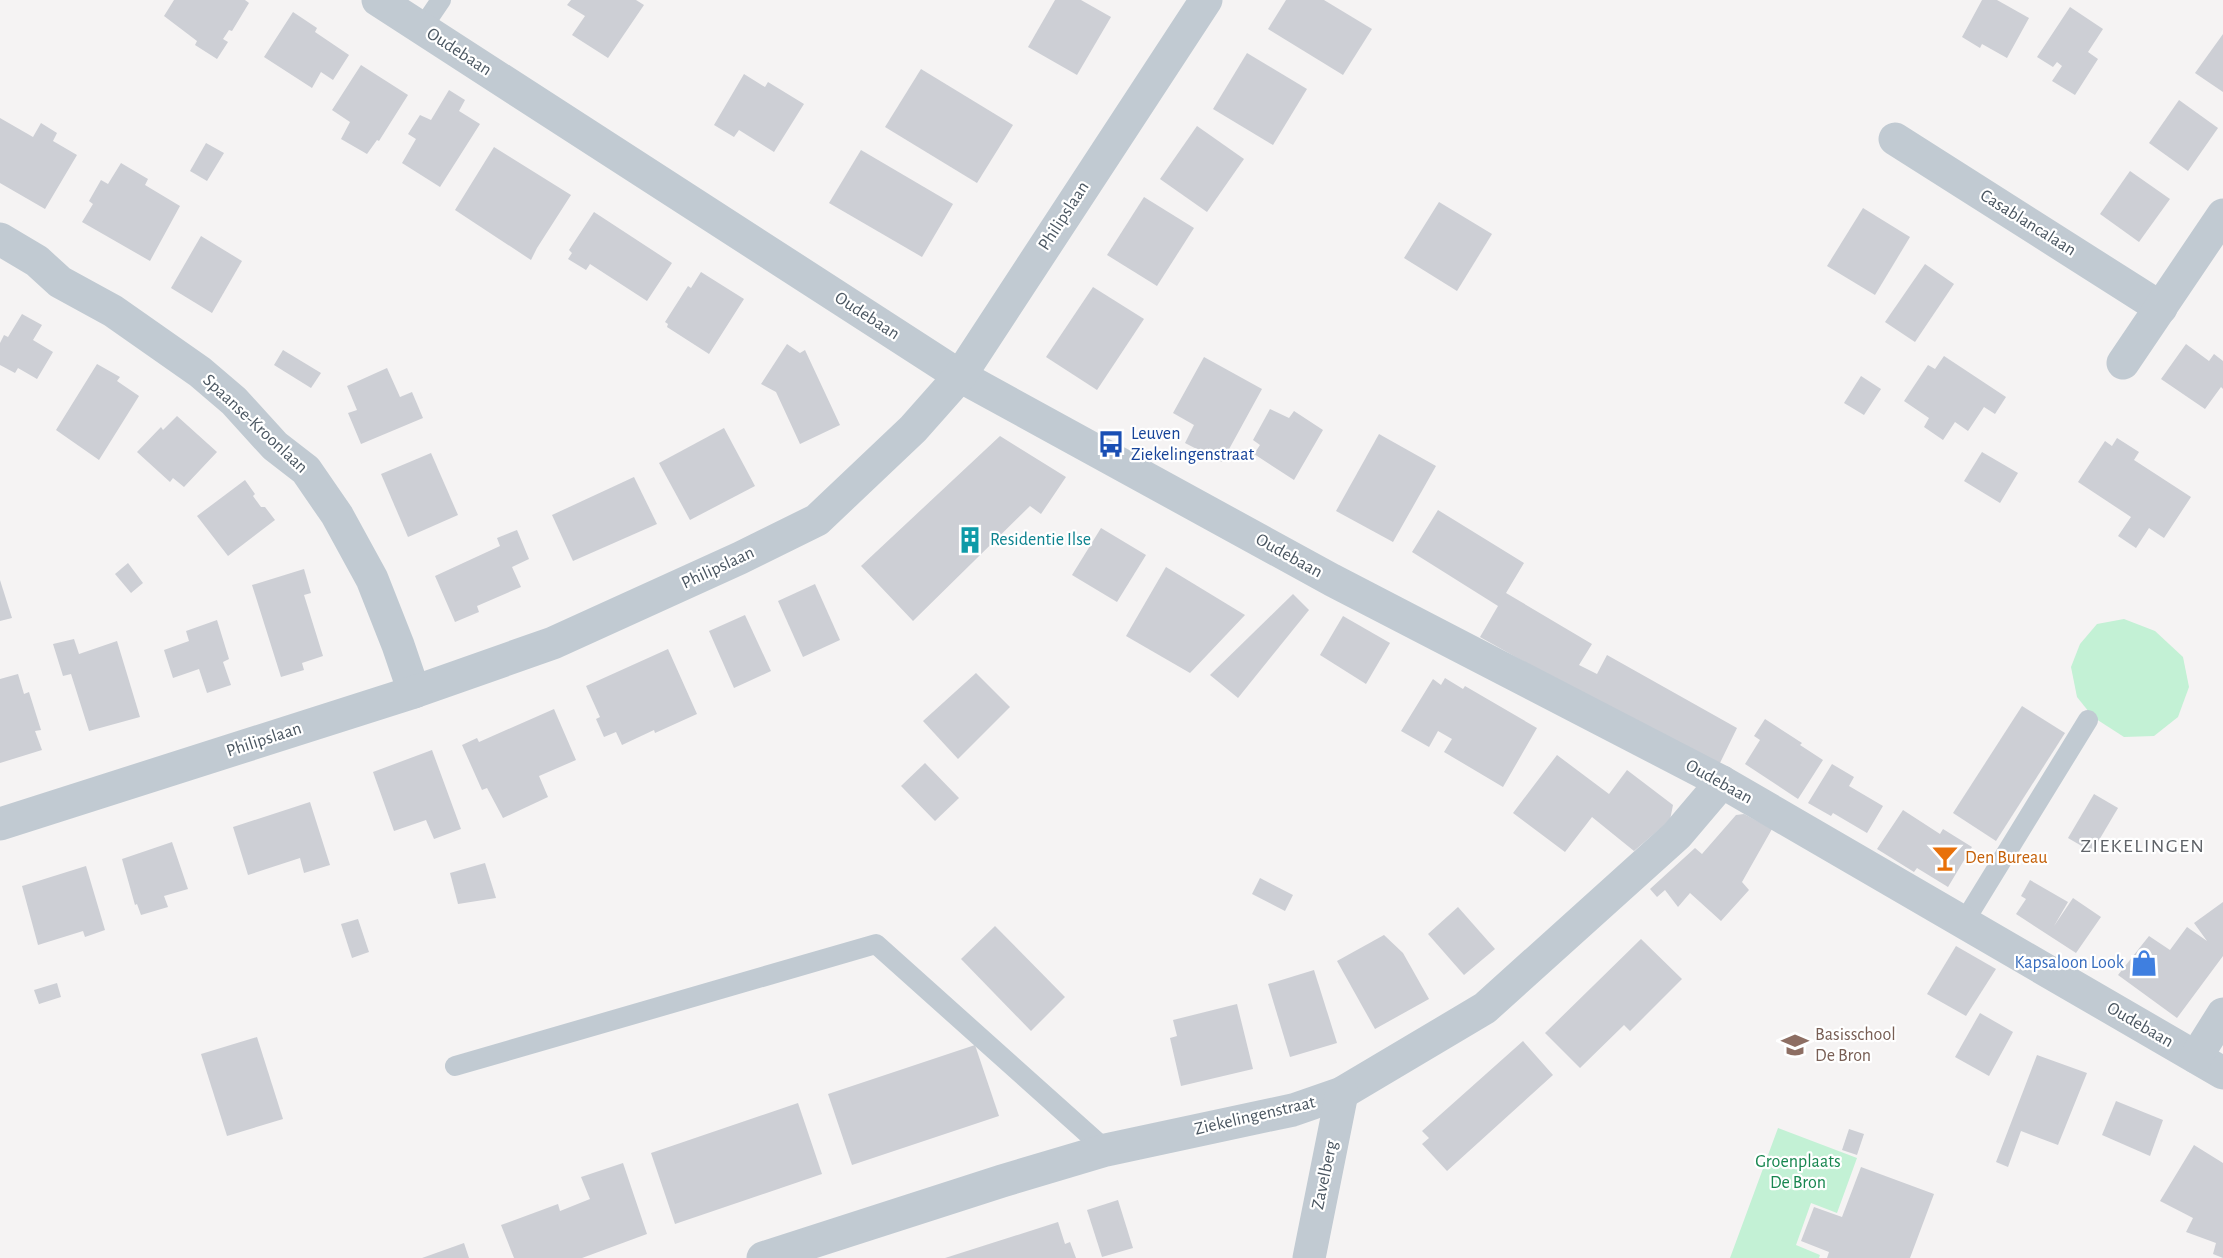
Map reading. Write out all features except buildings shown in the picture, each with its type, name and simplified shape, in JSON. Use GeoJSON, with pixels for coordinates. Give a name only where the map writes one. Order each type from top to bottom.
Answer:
{"type":"FeatureCollection","features":[{"type":"Feature","properties":{"kind":"street","name":"Oudebaan"},"geometry":{"type":"LineString","coordinates":[[378,0],[960,376],[1332,580],[1722,782],[2210,1065]]}},
{"type":"Feature","properties":{"kind":"street","name":"Philipslaan"},"geometry":{"type":"LineString","coordinates":[[0,824],[414,692],[553,644],[817,520],[913,429],[960,376],[1206,0]]}},
{"type":"Feature","properties":{"kind":"street","name":"Casablancalaan"},"geometry":{"type":"LineString","coordinates":[[1895,139],[2161,308]]}},
{"type":"Feature","properties":{"kind":"street"},"geometry":{"type":"LineString","coordinates":[[2123,363],[2223,215]]}},
{"type":"Feature","properties":{"kind":"street","name":"Spaanse-Kroonlaan"},"geometry":{"type":"LineString","coordinates":[[0,239],[37,261],[60,282],[113,311],[200,372],[234,401],[275,446],[306,470],[337,515],[372,579],[414,692]]}},
{"type":"Feature","properties":{"kind":"street","name":"Ziekelingenstraat"},"geometry":{"type":"LineString","coordinates":[[764,1258],[1002,1181],[1107,1150],[1293,1110],[1342,1093],[1485,1008],[1677,835],[1722,782]]}},
{"type":"Feature","properties":{"kind":"street"},"geometry":{"type":"LineString","coordinates":[[2210,1065],[2223,1014]]}},
{"type":"Feature","properties":{"kind":"street","name":"Zavelberg"},"geometry":{"type":"LineString","coordinates":[[1309,1258],[1342,1093]]}},
{"type":"Feature","properties":{"kind":"lane"},"geometry":{"type":"LineString","coordinates":[[422,28],[441,0]]}},
{"type":"Feature","properties":{"kind":"lane"},"geometry":{"type":"LineString","coordinates":[[1964,922],[2088,720]]}},
{"type":"Feature","properties":{"kind":"lane"},"geometry":{"type":"LineString","coordinates":[[455,1066],[876,944],[1107,1150]]}},
{"type":"Feature","properties":{"kind":"green space"},"geometry":{"type":"Polygon","coordinates":[[[2124,619],[2155,631],[2183,657],[2189,687],[2178,717],[2154,736],[2124,737],[2093,717],[2077,697],[2071,667],[2080,644],[2097,624],[2124,619]]]}},
{"type":"Feature","properties":{"kind":"green space","name":"Groenplaats De Bron"},"geometry":{"type":"Polygon","coordinates":[[[1778,1128],[1857,1158],[1837,1213],[1811,1203],[1796,1245],[1820,1255],[1819,1258],[1730,1258],[1778,1128]]]}},
{"type":"Feature","properties":{"kind":"place","name":"Leuven Ziekelingenstraat"},"geometry":{"type":"Point","coordinates":[1111,444]}},
{"type":"Feature","properties":{"kind":"place","name":"Residentie Ilse"},"geometry":{"type":"Point","coordinates":[970,540]}},
{"type":"Feature","properties":{"kind":"place","name":"Den Bureau"},"geometry":{"type":"Point","coordinates":[1945,858]}},
{"type":"Feature","properties":{"kind":"place","name":"Kapsaloon Look"},"geometry":{"type":"Point","coordinates":[2144,963]}},
{"type":"Feature","properties":{"kind":"place","name":"Basisschool De Bron"},"geometry":{"type":"Point","coordinates":[1795,1045]}},
{"type":"Feature","properties":{"kind":"district","name":"ZIEKELINGEN"},"geometry":{"type":"Point","coordinates":[2143,846]}}]}
